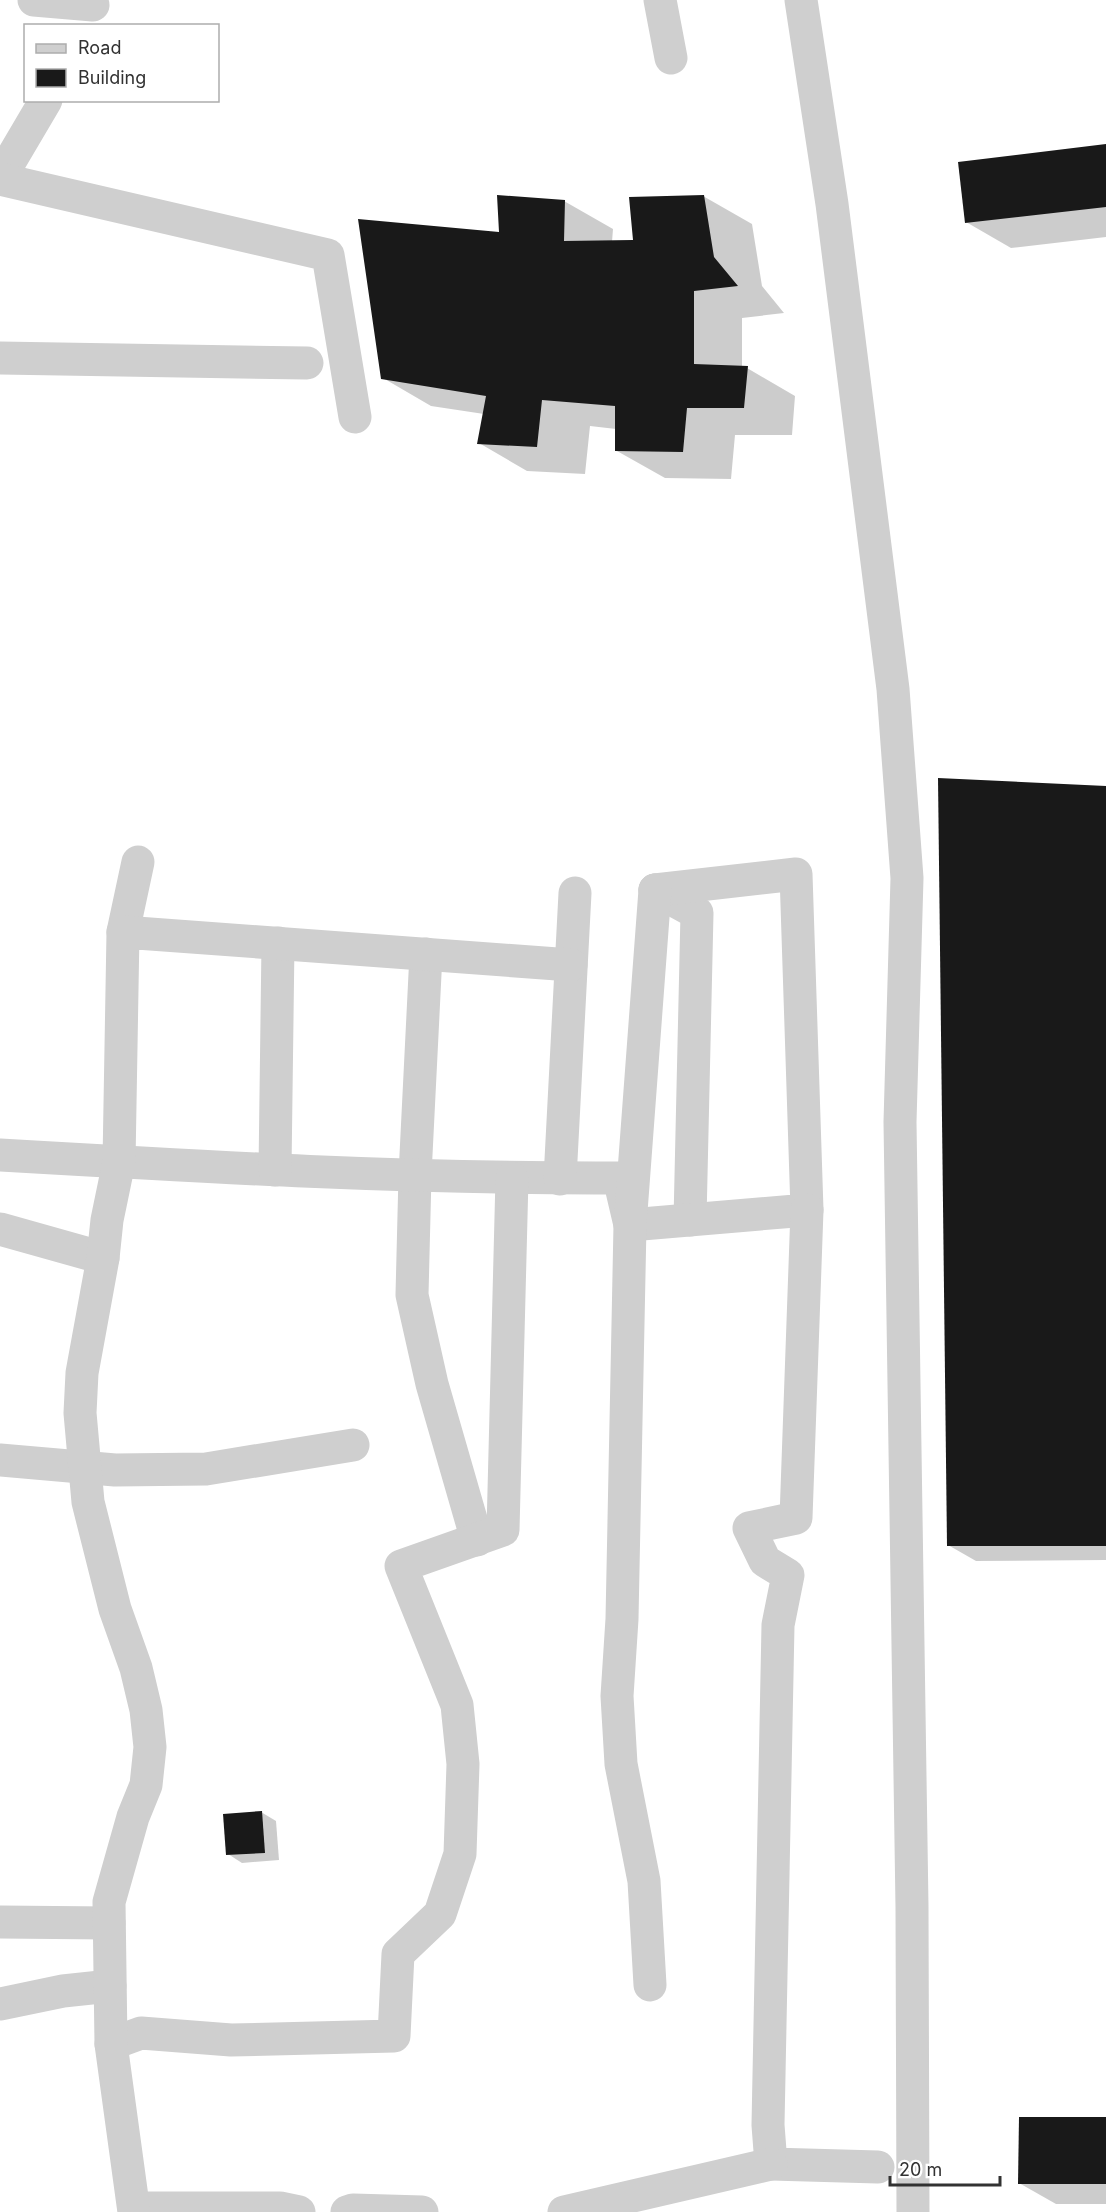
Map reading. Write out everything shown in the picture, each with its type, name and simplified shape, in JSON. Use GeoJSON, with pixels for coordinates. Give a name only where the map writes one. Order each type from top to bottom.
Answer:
{"type":"FeatureCollection","features":[{"type":"Feature","properties":{"kind":"street"},"geometry":{"type":"LineString","coordinates":[[34,0],[90,10]]}},
{"type":"Feature","properties":{"kind":"street"},"geometry":{"type":"LineString","coordinates":[[660,0],[671,58]]}},
{"type":"Feature","properties":{"kind":"street"},"geometry":{"type":"LineString","coordinates":[[801,0],[832,204],[894,689],[907,878],[900,1122],[912,1907],[913,2212]]}},
{"type":"Feature","properties":{"kind":"street"},"geometry":{"type":"LineString","coordinates":[[45,102],[0,179],[328,255],[355,417]]}},
{"type":"Feature","properties":{"kind":"street"},"geometry":{"type":"LineString","coordinates":[[0,358],[307,363]]}},
{"type":"Feature","properties":{"kind":"street"},"geometry":{"type":"LineString","coordinates":[[138,862],[123,932],[119,1162],[107,1220],[103,1258],[82,1373],[80,1413],[87,1502],[115,1609],[136,1668],[146,1710],[150,1747],[146,1785],[133,1817],[109,1902],[111,2044],[134,2210],[280,2208],[299,2212]]}},
{"type":"Feature","properties":{"kind":"street"},"geometry":{"type":"LineString","coordinates":[[655,890],[796,874],[807,1210],[796,1518],[749,1528],[765,1561],[788,1575],[778,1625],[768,2125],[771,2164]]}},
{"type":"Feature","properties":{"kind":"street"},"geometry":{"type":"LineString","coordinates":[[655,890],[697,913],[690,1220]]}},
{"type":"Feature","properties":{"kind":"street"},"geometry":{"type":"LineString","coordinates":[[650,1985],[644,1881],[621,1764],[617,1696],[622,1619],[630,1225],[655,890]]}},
{"type":"Feature","properties":{"kind":"street"},"geometry":{"type":"LineString","coordinates":[[560,1179],[575,893]]}},
{"type":"Feature","properties":{"kind":"street"},"geometry":{"type":"LineString","coordinates":[[123,932],[571,965]]}},
{"type":"Feature","properties":{"kind":"street"},"geometry":{"type":"LineString","coordinates":[[275,1170],[278,943]]}},
{"type":"Feature","properties":{"kind":"street"},"geometry":{"type":"LineString","coordinates":[[426,954],[415,1175],[412,1295],[432,1383],[477,1540]]}},
{"type":"Feature","properties":{"kind":"street"},"geometry":{"type":"LineString","coordinates":[[0,1155],[275,1170],[512,1178],[619,1178],[630,1225]]}},
{"type":"Feature","properties":{"kind":"street"},"geometry":{"type":"LineString","coordinates":[[111,2044],[141,2033],[231,2040],[394,2036],[398,1954],[440,1914],[460,1854],[463,1764],[457,1705],[401,1566],[503,1530],[512,1178]]}},
{"type":"Feature","properties":{"kind":"street"},"geometry":{"type":"LineString","coordinates":[[630,1225],[807,1210]]}},
{"type":"Feature","properties":{"kind":"street"},"geometry":{"type":"LineString","coordinates":[[0,1229],[103,1258]]}},
{"type":"Feature","properties":{"kind":"street"},"geometry":{"type":"LineString","coordinates":[[0,1460],[115,1470],[206,1469],[353,1445]]}},
{"type":"Feature","properties":{"kind":"street"},"geometry":{"type":"LineString","coordinates":[[0,1922],[109,1923]]}},
{"type":"Feature","properties":{"kind":"street"},"geometry":{"type":"LineString","coordinates":[[0,2004],[63,1991],[110,1986]]}},
{"type":"Feature","properties":{"kind":"street"},"geometry":{"type":"LineString","coordinates":[[564,2212],[771,2164],[878,2167]]}},
{"type":"Feature","properties":{"kind":"street"},"geometry":{"type":"LineString","coordinates":[[347,2212],[353,2210],[422,2212]]}},
{"type":"Feature","properties":{"kind":"building"},"geometry":{"type":"Polygon","coordinates":[[[1106,144],[1106,207],[965,223],[958,162],[1106,144]]]}},
{"type":"Feature","properties":{"kind":"building"},"geometry":{"type":"Polygon","coordinates":[[[497,195],[565,200],[564,241],[633,240],[629,197],[704,195],[714,257],[738,286],[694,291],[694,364],[748,366],[744,408],[687,408],[683,452],[615,451],[615,406],[542,400],[537,447],[477,444],[486,396],[381,379],[358,219],[499,232],[497,195]]]}},
{"type":"Feature","properties":{"kind":"building"},"geometry":{"type":"Polygon","coordinates":[[[938,778],[1106,786],[1106,1546],[947,1546],[938,778]]]}},
{"type":"Feature","properties":{"kind":"building"},"geometry":{"type":"Polygon","coordinates":[[[262,1811],[265,1853],[226,1855],[223,1814],[262,1811]]]}},
{"type":"Feature","properties":{"kind":"building"},"geometry":{"type":"Polygon","coordinates":[[[1019,2117],[1106,2117],[1106,2184],[1018,2184],[1019,2117]]]}}]}
